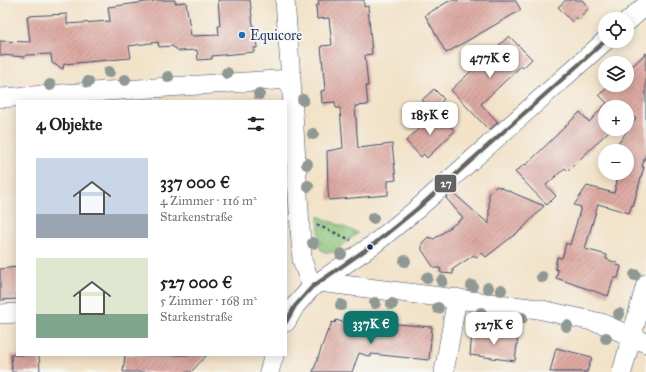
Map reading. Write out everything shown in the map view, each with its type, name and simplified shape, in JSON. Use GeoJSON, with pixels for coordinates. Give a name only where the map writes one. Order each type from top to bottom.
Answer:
{"type":"FeatureCollection","features":[{"type":"Feature","properties":{"kind":"street"},"geometry":{"type":"LineString","coordinates":[[285,0],[302,260],[316,284]]}},
{"type":"Feature","properties":{"kind":"street"},"geometry":{"type":"LineString","coordinates":[[634,16],[646,5]]}},
{"type":"Feature","properties":{"kind":"street"},"geometry":{"type":"LineString","coordinates":[[289,313],[316,284],[367,248],[417,209],[598,47]]}},
{"type":"Feature","properties":{"kind":"street"},"geometry":{"type":"LineString","coordinates":[[0,98],[291,79]]}},
{"type":"Feature","properties":{"kind":"street"},"geometry":{"type":"LineString","coordinates":[[303,261],[316,284]]}},
{"type":"Feature","properties":{"kind":"street"},"geometry":{"type":"LineString","coordinates":[[316,284],[457,298],[538,309],[601,323],[639,340]]}},
{"type":"Feature","properties":{"kind":"street"},"geometry":{"type":"LineString","coordinates":[[622,372],[639,340],[646,284]]}},
{"type":"Feature","properties":{"kind":"street"},"geometry":{"type":"LineString","coordinates":[[444,372],[457,298]]}},
{"type":"Feature","properties":{"kind":"street"},"geometry":{"type":"LineString","coordinates":[[0,314],[16,313]]}},
{"type":"Feature","properties":{"kind":"street"},"geometry":{"type":"LineString","coordinates":[[270,372],[274,356]]}},
{"type":"Feature","properties":{"kind":"path"},"geometry":{"type":"LineString","coordinates":[[300,214],[315,224],[353,240],[367,248]]}},
{"type":"Feature","properties":{"kind":"green space"},"geometry":{"type":"Polygon","coordinates":[[[318,216],[358,233],[334,252],[327,253],[320,249],[318,216]]]}},
{"type":"Feature","properties":{"kind":"building"},"geometry":{"type":"Polygon","coordinates":[[[154,0],[175,0],[175,3],[186,2],[191,36],[219,35],[218,26],[220,26],[218,0],[250,0],[257,48],[254,48],[254,52],[212,56],[212,59],[198,60],[197,50],[179,51],[172,46],[159,47],[158,42],[129,46],[131,58],[64,64],[63,69],[52,63],[51,54],[26,55],[25,57],[0,55],[0,41],[30,42],[27,16],[67,14],[67,24],[110,21],[108,7],[154,0]]]}},
{"type":"Feature","properties":{"kind":"building"},"geometry":{"type":"Polygon","coordinates":[[[318,0],[364,0],[364,7],[368,6],[372,54],[365,55],[368,105],[355,106],[358,148],[392,144],[396,180],[388,181],[388,195],[329,200],[327,151],[343,148],[340,108],[336,108],[335,102],[322,103],[321,91],[325,90],[321,46],[332,45],[329,18],[317,19],[316,6],[319,5],[318,0]]]}},
{"type":"Feature","properties":{"kind":"building"},"geometry":{"type":"Polygon","coordinates":[[[451,0],[515,0],[521,10],[446,53],[425,15],[451,0]]]}},
{"type":"Feature","properties":{"kind":"building"},"geometry":{"type":"Polygon","coordinates":[[[566,0],[582,0],[589,8],[578,19],[576,17],[572,22],[558,7],[566,0]]]}},
{"type":"Feature","properties":{"kind":"building"},"geometry":{"type":"Polygon","coordinates":[[[509,36],[532,59],[523,68],[521,66],[481,104],[498,122],[489,130],[451,90],[509,36]]]}},
{"type":"Feature","properties":{"kind":"building"},"geometry":{"type":"Polygon","coordinates":[[[646,53],[646,153],[642,167],[644,167],[633,206],[632,205],[629,213],[598,204],[585,249],[607,255],[606,259],[617,263],[616,265],[621,266],[618,278],[614,278],[608,296],[556,278],[558,270],[555,269],[557,257],[562,258],[566,243],[570,245],[581,207],[574,205],[587,186],[614,193],[617,180],[634,180],[634,144],[618,144],[624,136],[634,136],[634,122],[636,119],[634,117],[634,100],[604,100],[599,95],[602,92],[634,92],[634,64],[646,53]]]}},
{"type":"Feature","properties":{"kind":"building"},"geometry":{"type":"Polygon","coordinates":[[[434,89],[444,99],[433,111],[422,100],[434,89]]]}},
{"type":"Feature","properties":{"kind":"building"},"geometry":{"type":"Polygon","coordinates":[[[436,112],[455,131],[427,158],[424,154],[421,157],[406,141],[436,112]]]}},
{"type":"Feature","properties":{"kind":"building"},"geometry":{"type":"Polygon","coordinates":[[[580,112],[589,122],[598,112],[598,136],[604,136],[568,171],[565,168],[546,185],[556,196],[547,205],[515,172],[525,164],[526,165],[580,112]]]}},
{"type":"Feature","properties":{"kind":"building"},"geometry":{"type":"Polygon","coordinates":[[[497,186],[544,206],[522,229],[486,257],[482,253],[476,257],[474,255],[453,269],[453,274],[441,273],[440,268],[434,268],[422,250],[422,243],[428,237],[434,239],[463,218],[446,198],[452,192],[489,224],[489,192],[497,186]]]}},
{"type":"Feature","properties":{"kind":"building"},"geometry":{"type":"Polygon","coordinates":[[[16,267],[16,299],[0,300],[0,269],[16,267]]]}},
{"type":"Feature","properties":{"kind":"building"},"geometry":{"type":"Polygon","coordinates":[[[336,320],[378,334],[379,326],[387,327],[387,323],[432,327],[429,360],[371,354],[371,357],[359,353],[352,372],[313,372],[327,332],[332,322],[335,323],[336,320]]]}},
{"type":"Feature","properties":{"kind":"building"},"geometry":{"type":"Polygon","coordinates":[[[472,332],[518,337],[515,361],[470,355],[472,332]]]}},
{"type":"Feature","properties":{"kind":"building"},"geometry":{"type":"Polygon","coordinates":[[[556,348],[592,357],[587,372],[550,372],[556,348]]]}},
{"type":"Feature","properties":{"kind":"building"},"geometry":{"type":"Polygon","coordinates":[[[11,355],[39,356],[40,372],[12,372],[11,355]]]}},
{"type":"Feature","properties":{"kind":"building"},"geometry":{"type":"Polygon","coordinates":[[[125,356],[206,356],[191,372],[123,372],[125,356]]]}},
{"type":"Feature","properties":{"kind":"transit line","name":"27"},"geometry":{"type":"LineString","coordinates":[[287,320],[295,306],[312,287],[374,244],[417,209],[598,47]]}},
{"type":"Feature","properties":{"kind":"place","name":"Equicore"},"geometry":{"type":"Point","coordinates":[242,35]}}]}
